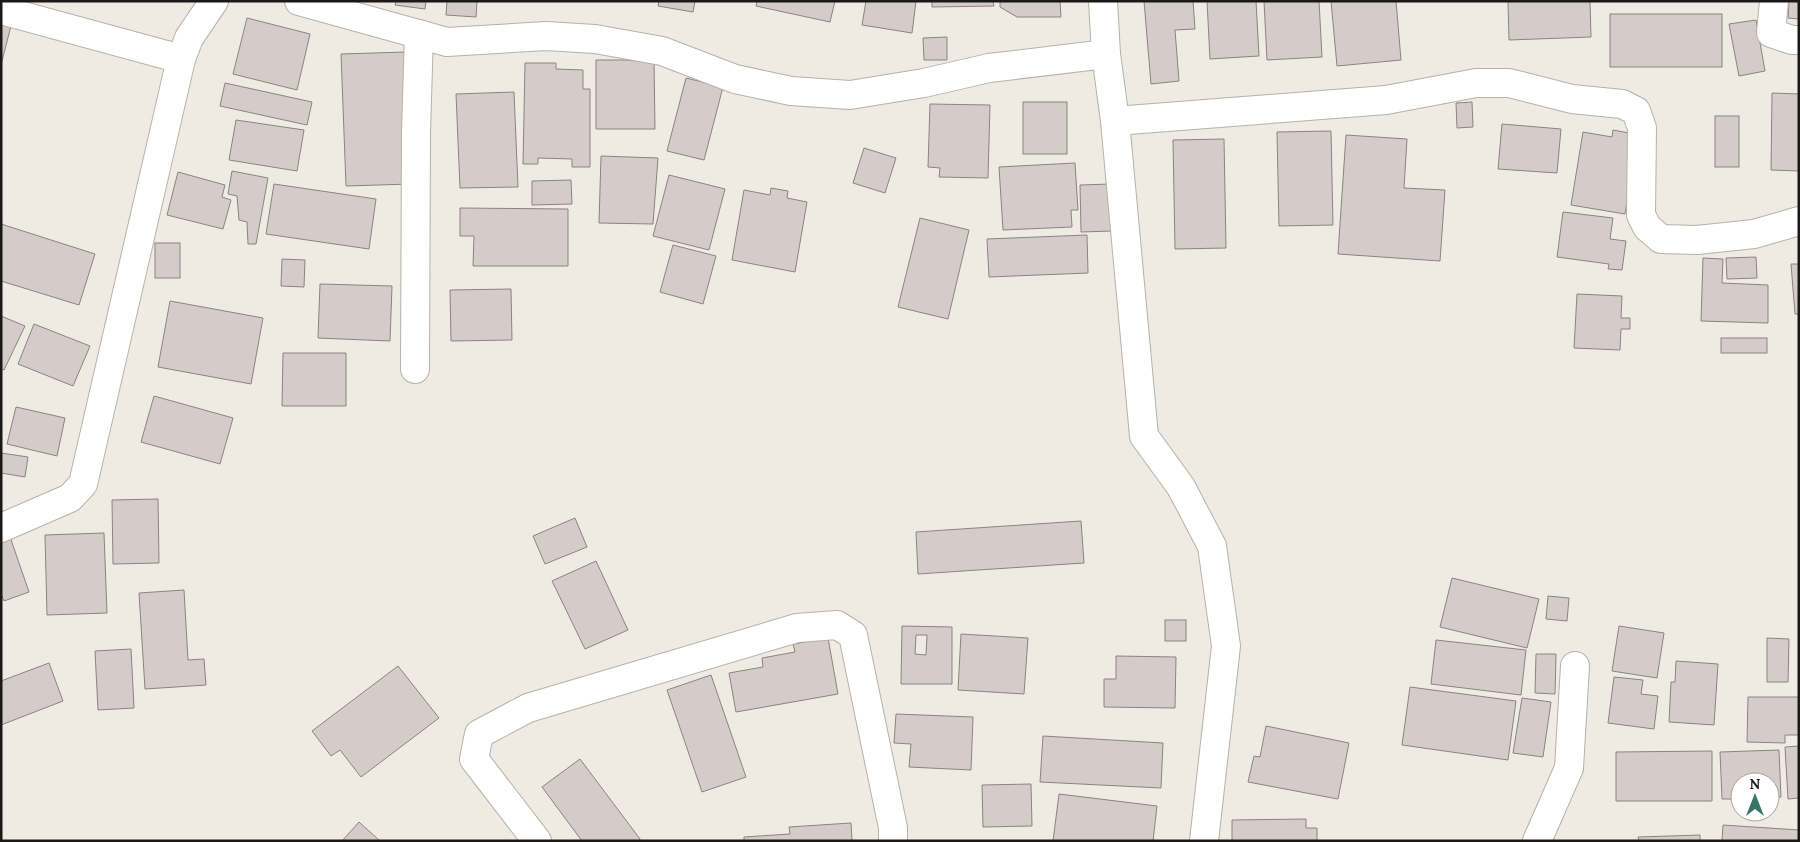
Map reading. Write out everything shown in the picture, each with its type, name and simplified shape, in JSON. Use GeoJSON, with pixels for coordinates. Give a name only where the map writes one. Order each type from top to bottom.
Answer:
{"type":"FeatureCollection","features":[{"type":"Feature","properties":{"kind":"street"},"geometry":{"type":"LineString","coordinates":[[1,528],[70,498],[83,484],[181,59],[189,38],[214,1]]}},
{"type":"Feature","properties":{"kind":"street"},"geometry":{"type":"LineString","coordinates":[[299,1],[447,42],[546,36],[595,39],[662,52],[735,79],[791,91],[850,95],[924,83],[989,68],[1106,54]]}},
{"type":"Feature","properties":{"kind":"street"},"geometry":{"type":"LineString","coordinates":[[1103,1],[1106,54],[1115,122],[1144,436],[1181,487],[1212,546],[1226,646],[1204,841]]}},
{"type":"Feature","properties":{"kind":"street"},"geometry":{"type":"LineString","coordinates":[[1774,1],[1771,32],[1792,40],[1799,40]]}},
{"type":"Feature","properties":{"kind":"street"},"geometry":{"type":"LineString","coordinates":[[1,10],[181,59]]}},
{"type":"Feature","properties":{"kind":"street"},"geometry":{"type":"LineString","coordinates":[[415,369],[416,132],[419,34]]}},
{"type":"Feature","properties":{"kind":"street"},"geometry":{"type":"LineString","coordinates":[[1115,122],[1386,100],[1476,83],[1509,83],[1572,99],[1622,104],[1636,111],[1642,128],[1641,215],[1647,227],[1661,238],[1697,240],[1754,234],[1799,221]]}},
{"type":"Feature","properties":{"kind":"street"},"geometry":{"type":"LineString","coordinates":[[537,841],[474,759],[479,734],[528,708],[796,628],[837,625],[853,635],[893,828],[893,841]]}},
{"type":"Feature","properties":{"kind":"street"},"geometry":{"type":"LineString","coordinates":[[1537,841],[1569,768],[1575,666]]}},
{"type":"Feature","properties":{"kind":"building"},"geometry":{"type":"Polygon","coordinates":[[[396,1],[426,1],[425,9],[395,5],[396,1]]]}},
{"type":"Feature","properties":{"kind":"building"},"geometry":{"type":"Polygon","coordinates":[[[447,1],[477,1],[476,17],[446,15],[447,1]]]}},
{"type":"Feature","properties":{"kind":"building"},"geometry":{"type":"Polygon","coordinates":[[[659,1],[695,1],[693,12],[658,6],[659,1]]]}},
{"type":"Feature","properties":{"kind":"building"},"geometry":{"type":"Polygon","coordinates":[[[757,1],[835,1],[830,22],[756,6],[757,1]]]}},
{"type":"Feature","properties":{"kind":"building"},"geometry":{"type":"Polygon","coordinates":[[[866,1],[916,1],[912,33],[862,25],[866,1]]]}},
{"type":"Feature","properties":{"kind":"building"},"geometry":{"type":"Polygon","coordinates":[[[932,1],[993,1],[994,6],[932,7],[932,1]]]}},
{"type":"Feature","properties":{"kind":"building"},"geometry":{"type":"Polygon","coordinates":[[[1000,1],[1060,1],[1061,17],[1017,17],[1000,7],[1000,1]]]}},
{"type":"Feature","properties":{"kind":"building"},"geometry":{"type":"Polygon","coordinates":[[[1144,1],[1193,1],[1195,29],[1175,30],[1179,81],[1151,84],[1144,1]]]}},
{"type":"Feature","properties":{"kind":"building"},"geometry":{"type":"Polygon","coordinates":[[[1207,1],[1256,1],[1259,56],[1210,59],[1207,1]]]}},
{"type":"Feature","properties":{"kind":"building"},"geometry":{"type":"Polygon","coordinates":[[[1264,1],[1319,1],[1322,57],[1267,60],[1264,1]]]}},
{"type":"Feature","properties":{"kind":"building"},"geometry":{"type":"Polygon","coordinates":[[[1331,1],[1396,1],[1401,60],[1337,66],[1331,1]]]}},
{"type":"Feature","properties":{"kind":"building"},"geometry":{"type":"Polygon","coordinates":[[[1508,1],[1590,1],[1591,37],[1509,40],[1508,1]]]}},
{"type":"Feature","properties":{"kind":"building"},"geometry":{"type":"Polygon","coordinates":[[[1789,1],[1799,1],[1799,19],[1788,18],[1789,1]]]}},
{"type":"Feature","properties":{"kind":"building"},"geometry":{"type":"Polygon","coordinates":[[[1610,14],[1722,14],[1722,67],[1610,67],[1610,14]]]}},
{"type":"Feature","properties":{"kind":"building"},"geometry":{"type":"Polygon","coordinates":[[[1,16],[13,18],[1,65],[1,16]]]}},
{"type":"Feature","properties":{"kind":"building"},"geometry":{"type":"Polygon","coordinates":[[[247,18],[310,34],[297,90],[233,74],[247,18]]]}},
{"type":"Feature","properties":{"kind":"building"},"geometry":{"type":"Polygon","coordinates":[[[1756,20],[1765,71],[1739,76],[1729,24],[1756,20]]]}},
{"type":"Feature","properties":{"kind":"building"},"geometry":{"type":"Polygon","coordinates":[[[947,37],[947,60],[924,60],[923,38],[947,37]]]}},
{"type":"Feature","properties":{"kind":"building"},"geometry":{"type":"Polygon","coordinates":[[[406,52],[411,184],[346,186],[341,54],[406,52]]]}},
{"type":"Feature","properties":{"kind":"building"},"geometry":{"type":"Polygon","coordinates":[[[596,60],[654,60],[655,129],[596,129],[596,60]]]}},
{"type":"Feature","properties":{"kind":"building"},"geometry":{"type":"Polygon","coordinates":[[[525,63],[556,63],[556,69],[583,70],[583,89],[590,89],[590,167],[572,167],[572,159],[538,158],[538,164],[523,164],[525,63]]]}},
{"type":"Feature","properties":{"kind":"building"},"geometry":{"type":"Polygon","coordinates":[[[686,78],[723,87],[704,160],[667,151],[686,78]]]}},
{"type":"Feature","properties":{"kind":"building"},"geometry":{"type":"Polygon","coordinates":[[[225,83],[312,102],[307,125],[220,106],[225,83]]]}},
{"type":"Feature","properties":{"kind":"building"},"geometry":{"type":"Polygon","coordinates":[[[514,92],[518,187],[460,188],[456,94],[514,92]]]}},
{"type":"Feature","properties":{"kind":"building"},"geometry":{"type":"Polygon","coordinates":[[[1772,93],[1799,94],[1799,171],[1771,170],[1772,93]]]}},
{"type":"Feature","properties":{"kind":"building"},"geometry":{"type":"Polygon","coordinates":[[[1023,102],[1067,102],[1067,154],[1023,154],[1023,102]]]}},
{"type":"Feature","properties":{"kind":"building"},"geometry":{"type":"Polygon","coordinates":[[[1472,102],[1473,127],[1457,128],[1456,103],[1472,102]]]}},
{"type":"Feature","properties":{"kind":"building"},"geometry":{"type":"Polygon","coordinates":[[[930,104],[990,105],[988,178],[939,177],[940,168],[928,167],[930,104]]]}},
{"type":"Feature","properties":{"kind":"building"},"geometry":{"type":"Polygon","coordinates":[[[1715,116],[1739,116],[1739,167],[1715,167],[1715,116]]]}},
{"type":"Feature","properties":{"kind":"building"},"geometry":{"type":"Polygon","coordinates":[[[236,120],[304,130],[297,171],[229,160],[236,120]]]}},
{"type":"Feature","properties":{"kind":"building"},"geometry":{"type":"Polygon","coordinates":[[[1502,124],[1561,129],[1557,173],[1498,169],[1502,124]]]}},
{"type":"Feature","properties":{"kind":"building"},"geometry":{"type":"Polygon","coordinates":[[[1613,130],[1629,133],[1628,139],[1637,141],[1625,214],[1571,205],[1583,132],[1612,137],[1613,130]]]}},
{"type":"Feature","properties":{"kind":"building"},"geometry":{"type":"Polygon","coordinates":[[[1331,131],[1333,225],[1279,226],[1277,132],[1331,131]]]}},
{"type":"Feature","properties":{"kind":"building"},"geometry":{"type":"Polygon","coordinates":[[[1346,135],[1407,139],[1404,188],[1445,190],[1440,261],[1338,254],[1346,135]]]}},
{"type":"Feature","properties":{"kind":"building"},"geometry":{"type":"Polygon","coordinates":[[[1224,139],[1226,248],[1175,249],[1173,140],[1224,139]]]}},
{"type":"Feature","properties":{"kind":"building"},"geometry":{"type":"Polygon","coordinates":[[[864,148],[896,158],[885,193],[853,183],[864,148]]]}},
{"type":"Feature","properties":{"kind":"building"},"geometry":{"type":"Polygon","coordinates":[[[601,156],[658,158],[653,224],[599,223],[601,156]]]}},
{"type":"Feature","properties":{"kind":"building"},"geometry":{"type":"Polygon","coordinates":[[[1075,163],[1078,210],[1071,210],[1072,227],[1003,230],[999,167],[1075,163]]]}},
{"type":"Feature","properties":{"kind":"building"},"geometry":{"type":"Polygon","coordinates":[[[232,171],[268,178],[256,244],[248,244],[247,222],[239,220],[237,196],[228,194],[232,171]]]}},
{"type":"Feature","properties":{"kind":"building"},"geometry":{"type":"Polygon","coordinates":[[[178,172],[225,185],[222,197],[231,200],[223,229],[167,215],[178,172]]]}},
{"type":"Feature","properties":{"kind":"building"},"geometry":{"type":"Polygon","coordinates":[[[669,175],[725,189],[709,250],[653,236],[669,175]]]}},
{"type":"Feature","properties":{"kind":"building"},"geometry":{"type":"Polygon","coordinates":[[[571,180],[572,204],[532,205],[532,181],[571,180]]]}},
{"type":"Feature","properties":{"kind":"building"},"geometry":{"type":"Polygon","coordinates":[[[274,184],[376,199],[369,249],[266,234],[274,184]]]}},
{"type":"Feature","properties":{"kind":"building"},"geometry":{"type":"Polygon","coordinates":[[[1111,184],[1112,231],[1081,232],[1080,185],[1111,184]]]}},
{"type":"Feature","properties":{"kind":"building"},"geometry":{"type":"Polygon","coordinates":[[[771,188],[788,191],[787,198],[807,202],[795,272],[732,260],[744,190],[770,195],[771,188]]]}},
{"type":"Feature","properties":{"kind":"building"},"geometry":{"type":"Polygon","coordinates":[[[460,208],[568,209],[568,266],[473,266],[474,236],[460,236],[460,208]]]}},
{"type":"Feature","properties":{"kind":"building"},"geometry":{"type":"Polygon","coordinates":[[[1563,212],[1613,218],[1610,239],[1626,241],[1622,270],[1608,269],[1609,264],[1557,257],[1563,212]]]}},
{"type":"Feature","properties":{"kind":"building"},"geometry":{"type":"Polygon","coordinates":[[[920,218],[969,230],[948,319],[898,307],[920,218]]]}},
{"type":"Feature","properties":{"kind":"building"},"geometry":{"type":"Polygon","coordinates":[[[1,224],[95,254],[79,305],[1,281],[1,224]]]}},
{"type":"Feature","properties":{"kind":"building"},"geometry":{"type":"Polygon","coordinates":[[[1087,235],[1088,273],[989,277],[987,239],[1087,235]]]}},
{"type":"Feature","properties":{"kind":"building"},"geometry":{"type":"Polygon","coordinates":[[[155,243],[180,243],[180,278],[155,278],[155,243]]]}},
{"type":"Feature","properties":{"kind":"building"},"geometry":{"type":"Polygon","coordinates":[[[673,245],[716,256],[703,304],[660,292],[673,245]]]}},
{"type":"Feature","properties":{"kind":"building"},"geometry":{"type":"Polygon","coordinates":[[[1756,257],[1757,278],[1727,279],[1726,258],[1756,257]]]}},
{"type":"Feature","properties":{"kind":"building"},"geometry":{"type":"Polygon","coordinates":[[[1703,258],[1723,259],[1722,283],[1768,285],[1768,323],[1701,321],[1703,258]]]}},
{"type":"Feature","properties":{"kind":"building"},"geometry":{"type":"Polygon","coordinates":[[[282,259],[305,260],[304,287],[281,286],[282,259]]]}},
{"type":"Feature","properties":{"kind":"building"},"geometry":{"type":"Polygon","coordinates":[[[1791,264],[1799,264],[1799,314],[1795,314],[1791,264]]]}},
{"type":"Feature","properties":{"kind":"building"},"geometry":{"type":"Polygon","coordinates":[[[320,284],[392,286],[390,341],[318,338],[320,284]]]}},
{"type":"Feature","properties":{"kind":"building"},"geometry":{"type":"Polygon","coordinates":[[[511,289],[512,340],[451,341],[450,290],[511,289]]]}},
{"type":"Feature","properties":{"kind":"building"},"geometry":{"type":"Polygon","coordinates":[[[1577,294],[1622,296],[1621,318],[1630,318],[1630,329],[1621,329],[1620,350],[1574,348],[1577,294]]]}},
{"type":"Feature","properties":{"kind":"building"},"geometry":{"type":"Polygon","coordinates":[[[170,301],[263,318],[251,384],[158,367],[170,301]]]}},
{"type":"Feature","properties":{"kind":"building"},"geometry":{"type":"Polygon","coordinates":[[[1,316],[25,326],[4,370],[1,369],[1,316]]]}},
{"type":"Feature","properties":{"kind":"building"},"geometry":{"type":"Polygon","coordinates":[[[34,324],[90,346],[73,386],[18,364],[34,324]]]}},
{"type":"Feature","properties":{"kind":"building"},"geometry":{"type":"Polygon","coordinates":[[[1721,338],[1767,338],[1767,353],[1721,353],[1721,338]]]}},
{"type":"Feature","properties":{"kind":"building"},"geometry":{"type":"Polygon","coordinates":[[[283,353],[346,353],[346,406],[282,406],[283,353]]]}},
{"type":"Feature","properties":{"kind":"building"},"geometry":{"type":"Polygon","coordinates":[[[154,396],[233,418],[220,464],[141,442],[154,396]]]}},
{"type":"Feature","properties":{"kind":"building"},"geometry":{"type":"Polygon","coordinates":[[[16,407],[65,418],[57,456],[7,444],[16,407]]]}},
{"type":"Feature","properties":{"kind":"building"},"geometry":{"type":"Polygon","coordinates":[[[1,453],[28,457],[25,477],[1,473],[1,453]]]}},
{"type":"Feature","properties":{"kind":"building"},"geometry":{"type":"Polygon","coordinates":[[[158,499],[159,563],[113,564],[112,500],[158,499]]]}},
{"type":"Feature","properties":{"kind":"building"},"geometry":{"type":"Polygon","coordinates":[[[575,518],[587,547],[545,564],[533,536],[575,518]]]}},
{"type":"Feature","properties":{"kind":"building"},"geometry":{"type":"Polygon","coordinates":[[[1081,521],[1084,563],[918,574],[916,532],[1081,521]]]}},
{"type":"Feature","properties":{"kind":"building"},"geometry":{"type":"Polygon","coordinates":[[[8,531],[29,592],[4,601],[1,594],[1,534],[8,531]]]}},
{"type":"Feature","properties":{"kind":"building"},"geometry":{"type":"Polygon","coordinates":[[[104,533],[107,613],[47,615],[45,535],[104,533]]]}},
{"type":"Feature","properties":{"kind":"building"},"geometry":{"type":"Polygon","coordinates":[[[596,561],[628,630],[585,649],[552,581],[596,561]]]}},
{"type":"Feature","properties":{"kind":"building"},"geometry":{"type":"Polygon","coordinates":[[[1452,578],[1539,599],[1527,648],[1440,627],[1452,578]]]}},
{"type":"Feature","properties":{"kind":"building"},"geometry":{"type":"Polygon","coordinates":[[[184,590],[188,660],[204,659],[206,685],[145,689],[139,593],[184,590]]]}},
{"type":"Feature","properties":{"kind":"building"},"geometry":{"type":"Polygon","coordinates":[[[1548,596],[1569,598],[1567,621],[1546,619],[1548,596]]]}},
{"type":"Feature","properties":{"kind":"building"},"geometry":{"type":"Polygon","coordinates":[[[1165,620],[1186,620],[1186,641],[1165,641],[1165,620]]]}},
{"type":"Feature","properties":{"kind":"building"},"geometry":{"type":"Polygon","coordinates":[[[902,626],[952,627],[952,684],[901,684],[902,626]],[[916,635],[915,654],[926,655],[927,635],[916,635]]]}},
{"type":"Feature","properties":{"kind":"building"},"geometry":{"type":"Polygon","coordinates":[[[1619,626],[1664,633],[1657,678],[1612,671],[1619,626]]]}},
{"type":"Feature","properties":{"kind":"building"},"geometry":{"type":"Polygon","coordinates":[[[961,634],[1028,638],[1024,694],[958,690],[961,634]]]}},
{"type":"Feature","properties":{"kind":"building"},"geometry":{"type":"Polygon","coordinates":[[[828,638],[838,694],[736,712],[729,673],[763,667],[762,658],[795,652],[793,644],[828,638]]]}},
{"type":"Feature","properties":{"kind":"building"},"geometry":{"type":"Polygon","coordinates":[[[1767,638],[1789,639],[1788,682],[1767,682],[1767,638]]]}},
{"type":"Feature","properties":{"kind":"building"},"geometry":{"type":"Polygon","coordinates":[[[1436,640],[1526,650],[1521,695],[1431,684],[1436,640]]]}},
{"type":"Feature","properties":{"kind":"building"},"geometry":{"type":"Polygon","coordinates":[[[131,649],[134,708],[98,710],[95,651],[131,649]]]}},
{"type":"Feature","properties":{"kind":"building"},"geometry":{"type":"Polygon","coordinates":[[[1536,654],[1556,654],[1555,694],[1535,693],[1536,654]]]}},
{"type":"Feature","properties":{"kind":"building"},"geometry":{"type":"Polygon","coordinates":[[[1116,656],[1176,657],[1175,708],[1104,707],[1104,679],[1116,679],[1116,656]]]}},
{"type":"Feature","properties":{"kind":"building"},"geometry":{"type":"Polygon","coordinates":[[[1676,661],[1718,664],[1714,725],[1669,722],[1671,682],[1675,682],[1676,661]]]}},
{"type":"Feature","properties":{"kind":"building"},"geometry":{"type":"Polygon","coordinates":[[[49,663],[63,701],[1,725],[1,681],[49,663]]]}},
{"type":"Feature","properties":{"kind":"building"},"geometry":{"type":"Polygon","coordinates":[[[398,666],[439,718],[361,777],[340,750],[331,756],[312,731],[398,666]]]}},
{"type":"Feature","properties":{"kind":"building"},"geometry":{"type":"Polygon","coordinates":[[[711,675],[746,777],[702,792],[667,690],[711,675]]]}},
{"type":"Feature","properties":{"kind":"building"},"geometry":{"type":"Polygon","coordinates":[[[1614,677],[1643,680],[1641,694],[1658,696],[1654,729],[1608,723],[1614,677]]]}},
{"type":"Feature","properties":{"kind":"building"},"geometry":{"type":"Polygon","coordinates":[[[1410,687],[1516,701],[1508,760],[1402,745],[1410,687]]]}},
{"type":"Feature","properties":{"kind":"building"},"geometry":{"type":"Polygon","coordinates":[[[1748,697],[1799,697],[1799,735],[1785,735],[1785,743],[1747,742],[1748,697]]]}},
{"type":"Feature","properties":{"kind":"building"},"geometry":{"type":"Polygon","coordinates":[[[1522,698],[1551,702],[1543,757],[1513,753],[1522,698]]]}},
{"type":"Feature","properties":{"kind":"building"},"geometry":{"type":"Polygon","coordinates":[[[896,714],[973,717],[971,770],[909,767],[911,744],[894,743],[896,714]]]}},
{"type":"Feature","properties":{"kind":"building"},"geometry":{"type":"Polygon","coordinates":[[[1266,726],[1349,743],[1338,799],[1248,782],[1254,756],[1260,757],[1266,726]]]}},
{"type":"Feature","properties":{"kind":"building"},"geometry":{"type":"Polygon","coordinates":[[[1043,736],[1163,743],[1161,788],[1040,782],[1043,736]]]}},
{"type":"Feature","properties":{"kind":"building"},"geometry":{"type":"Polygon","coordinates":[[[1799,746],[1799,798],[1788,799],[1785,747],[1799,746]]]}},
{"type":"Feature","properties":{"kind":"building"},"geometry":{"type":"Polygon","coordinates":[[[1779,750],[1780,772],[1730,772],[1730,799],[1722,799],[1720,752],[1779,750]]]}},
{"type":"Feature","properties":{"kind":"building"},"geometry":{"type":"Polygon","coordinates":[[[1712,751],[1712,801],[1616,801],[1616,752],[1712,751]]]}},
{"type":"Feature","properties":{"kind":"building"},"geometry":{"type":"Polygon","coordinates":[[[580,759],[640,839],[639,841],[582,841],[542,787],[580,759]]]}},
{"type":"Feature","properties":{"kind":"building"},"geometry":{"type":"Polygon","coordinates":[[[1031,784],[1032,826],[983,827],[982,785],[1031,784]]]}},
{"type":"Feature","properties":{"kind":"building"},"geometry":{"type":"Polygon","coordinates":[[[1059,794],[1157,806],[1153,841],[1053,841],[1059,794]]]}},
{"type":"Feature","properties":{"kind":"building"},"geometry":{"type":"Polygon","coordinates":[[[1306,819],[1306,828],[1317,828],[1317,841],[1232,841],[1232,820],[1306,819]]]}},
{"type":"Feature","properties":{"kind":"building"},"geometry":{"type":"Polygon","coordinates":[[[359,822],[380,841],[342,841],[359,822]]]}},
{"type":"Feature","properties":{"kind":"building"},"geometry":{"type":"Polygon","coordinates":[[[851,823],[852,841],[744,841],[744,837],[790,834],[789,827],[851,823]]]}},
{"type":"Feature","properties":{"kind":"building"},"geometry":{"type":"Polygon","coordinates":[[[1723,825],[1799,830],[1799,841],[1722,841],[1723,825]]]}},
{"type":"Feature","properties":{"kind":"building"},"geometry":{"type":"Polygon","coordinates":[[[1700,835],[1700,841],[1639,841],[1638,837],[1700,835]]]}}]}
